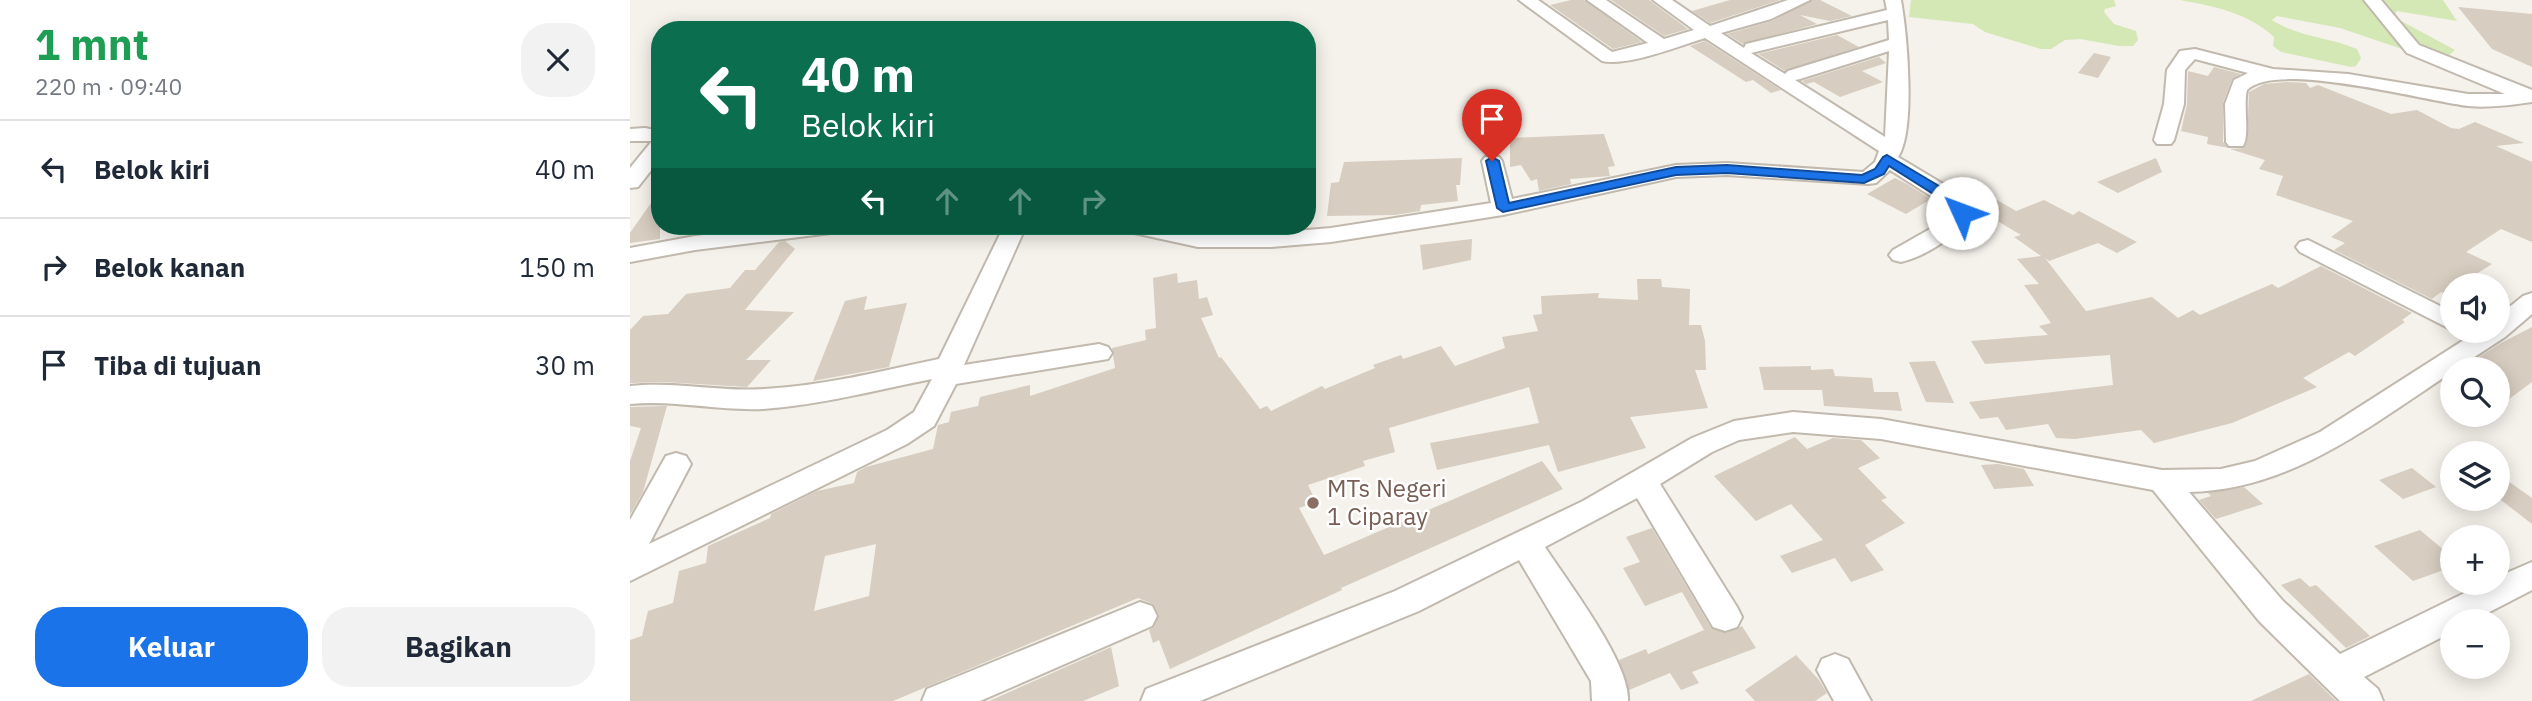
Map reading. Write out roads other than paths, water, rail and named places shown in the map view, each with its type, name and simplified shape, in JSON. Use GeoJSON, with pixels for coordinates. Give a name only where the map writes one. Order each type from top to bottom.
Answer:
{"type":"FeatureCollection","features":[{"type":"Feature","properties":{"kind":"street"},"geometry":{"type":"LineString","coordinates":[[1527,0],[1553,15],[1608,57],[1617,57],[1714,31],[1802,0]]}},
{"type":"Feature","properties":{"kind":"street"},"geometry":{"type":"LineString","coordinates":[[2372,0],[2413,49],[2531,97]]}},
{"type":"Feature","properties":{"kind":"street"},"geometry":{"type":"LineString","coordinates":[[1553,15],[1600,1],[1662,45]]}},
{"type":"Feature","properties":{"kind":"street"},"geometry":{"type":"LineString","coordinates":[[1676,2],[1714,31],[1891,149]]}},
{"type":"Feature","properties":{"kind":"street"},"geometry":{"type":"LineString","coordinates":[[1175,235],[1198,240],[1271,240],[1331,235],[1503,208],[1676,171],[1727,169],[1864,179],[1879,171],[1891,149],[1898,108],[1898,43],[1894,7],[1752,48]]}},
{"type":"Feature","properties":{"kind":"street"},"geometry":{"type":"LineString","coordinates":[[1714,31],[1752,48],[1794,75],[1891,149],[1963,211],[1951,224],[1901,255]]}},
{"type":"Feature","properties":{"kind":"street"},"geometry":{"type":"LineString","coordinates":[[1794,75],[1898,43]]}},
{"type":"Feature","properties":{"kind":"street"},"geometry":{"type":"LineString","coordinates":[[2164,140],[2174,104],[2176,70],[2186,55],[2198,54],[2266,72],[2305,73],[2464,100],[2495,102],[2531,97]]}},
{"type":"Feature","properties":{"kind":"street"},"geometry":{"type":"LineString","coordinates":[[2236,142],[2238,92],[2241,83],[2266,72]]}},
{"type":"Feature","properties":{"kind":"street"},"geometry":{"type":"LineString","coordinates":[[630,135],[651,135]]}},
{"type":"Feature","properties":{"kind":"street"},"geometry":{"type":"LineString","coordinates":[[630,182],[651,156]]}},
{"type":"Feature","properties":{"kind":"street"},"geometry":{"type":"LineString","coordinates":[[1492,161],[1503,208]]}},
{"type":"Feature","properties":{"kind":"street"},"geometry":{"type":"LineString","coordinates":[[630,255],[759,235]]}},
{"type":"Feature","properties":{"kind":"street"},"geometry":{"type":"LineString","coordinates":[[630,568],[909,430],[931,409],[1011,235]]}},
{"type":"Feature","properties":{"kind":"street"},"geometry":{"type":"LineString","coordinates":[[2308,247],[2440,316]]}},
{"type":"Feature","properties":{"kind":"street"},"geometry":{"type":"LineString","coordinates":[[2510,317],[2532,302]]}},
{"type":"Feature","properties":{"kind":"street"},"geometry":{"type":"LineString","coordinates":[[1159,701],[1407,601],[1526,544],[1702,445],[1734,431],[1793,422],[1881,429],[2162,481],[2221,480],[2262,470],[2330,439],[2472,343]]}},
{"type":"Feature","properties":{"kind":"street"},"geometry":{"type":"LineString","coordinates":[[630,395],[654,393],[765,399],[1099,353]]}},
{"type":"Feature","properties":{"kind":"street"},"geometry":{"type":"LineString","coordinates":[[630,549],[676,464]]}},
{"type":"Feature","properties":{"kind":"street"},"geometry":{"type":"LineString","coordinates":[[1642,480],[1725,617]]}},
{"type":"Feature","properties":{"kind":"street"},"geometry":{"type":"LineString","coordinates":[[2162,481],[2272,611],[2365,701]]}},
{"type":"Feature","properties":{"kind":"street"},"geometry":{"type":"LineString","coordinates":[[1526,544],[1608,677],[1610,701]]}},
{"type":"Feature","properties":{"kind":"street"},"geometry":{"type":"LineString","coordinates":[[2335,674],[2532,575]]}},
{"type":"Feature","properties":{"kind":"street"},"geometry":{"type":"LineString","coordinates":[[940,701],[1140,616]]}},
{"type":"Feature","properties":{"kind":"street"},"geometry":{"type":"LineString","coordinates":[[1835,670],[1853,701]]}},
{"type":"Feature","properties":{"kind":"place","name":"MTs Negeri 1 Ciparay"},"geometry":{"type":"Point","coordinates":[1313,503]}}]}
